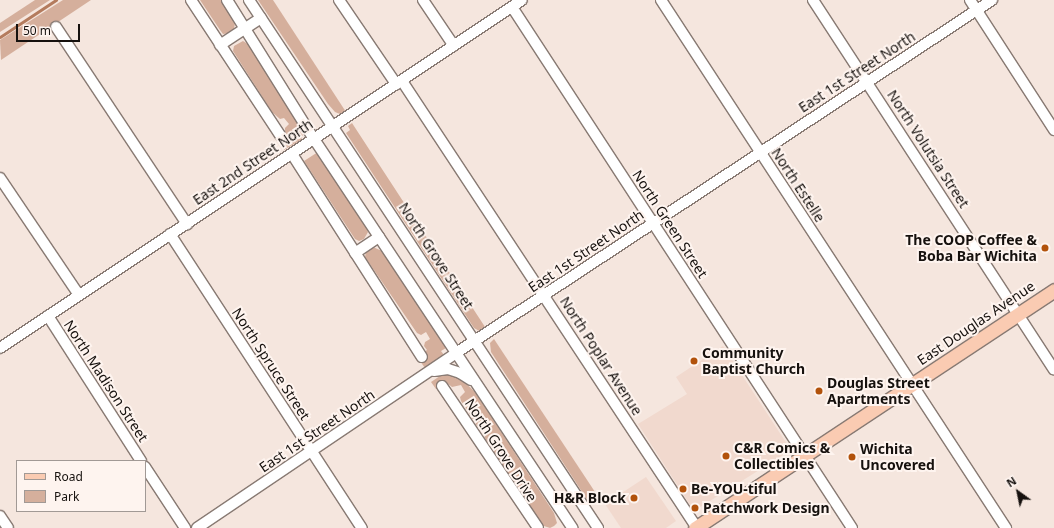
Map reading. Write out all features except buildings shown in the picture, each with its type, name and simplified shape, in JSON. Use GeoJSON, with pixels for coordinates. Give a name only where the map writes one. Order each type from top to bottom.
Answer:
{"type":"FeatureCollection","features":[{"type":"Feature","properties":{"kind":"main road","name":"East Douglas Avenue"},"geometry":{"type":"LineString","coordinates":[[696,528],[1054,290]]}},
{"type":"Feature","properties":{"kind":"street"},"geometry":{"type":"LineString","coordinates":[[191,0],[280,135]]}},
{"type":"Feature","properties":{"kind":"street"},"geometry":{"type":"LineString","coordinates":[[226,0],[314,138],[477,385],[568,527]]}},
{"type":"Feature","properties":{"kind":"street","name":"North Grove Street"},"geometry":{"type":"LineString","coordinates":[[249,0],[334,126],[598,528]]}},
{"type":"Feature","properties":{"kind":"street","name":"North Poplar Avenue"},"geometry":{"type":"LineString","coordinates":[[339,0],[399,82],[544,296],[696,528]]}},
{"type":"Feature","properties":{"kind":"street"},"geometry":{"type":"LineString","coordinates":[[423,0],[454,46]]}},
{"type":"Feature","properties":{"kind":"street","name":"East 2nd Street North"},"geometry":{"type":"LineString","coordinates":[[0,348],[522,0]]}},
{"type":"Feature","properties":{"kind":"street","name":"North Estelle"},"geometry":{"type":"LineString","coordinates":[[661,0],[911,385],[1006,528]]}},
{"type":"Feature","properties":{"kind":"street","name":"North Volutsia Street"},"geometry":{"type":"LineString","coordinates":[[814,0],[1054,370]]}},
{"type":"Feature","properties":{"kind":"street"},"geometry":{"type":"LineString","coordinates":[[970,0],[1054,130]]}},
{"type":"Feature","properties":{"kind":"street","name":"East 1st Street North"},"geometry":{"type":"LineString","coordinates":[[197,528],[652,223],[992,0]]}},
{"type":"Feature","properties":{"kind":"street","name":"North Green Street"},"geometry":{"type":"LineString","coordinates":[[512,7],[852,528]]}},
{"type":"Feature","properties":{"kind":"street"},"geometry":{"type":"LineString","coordinates":[[220,45],[261,18]]}},
{"type":"Feature","properties":{"kind":"street"},"geometry":{"type":"LineString","coordinates":[[56,27],[187,224]]}},
{"type":"Feature","properties":{"kind":"street"},"geometry":{"type":"LineString","coordinates":[[292,154],[422,357]]}},
{"type":"Feature","properties":{"kind":"street"},"geometry":{"type":"LineString","coordinates":[[0,178],[79,295]]}},
{"type":"Feature","properties":{"kind":"street","name":"North Spruce Street"},"geometry":{"type":"LineString","coordinates":[[170,234],[362,528]]}},
{"type":"Feature","properties":{"kind":"street"},"geometry":{"type":"LineString","coordinates":[[355,253],[379,237]]}},
{"type":"Feature","properties":{"kind":"street","name":"North Madison Street"},"geometry":{"type":"LineString","coordinates":[[48,316],[140,460]]}},
{"type":"Feature","properties":{"kind":"street"},"geometry":{"type":"LineString","coordinates":[[432,371],[448,369],[460,373],[477,385]]}},
{"type":"Feature","properties":{"kind":"street","name":"North Grove Drive"},"geometry":{"type":"LineString","coordinates":[[442,386],[538,528]]}},
{"type":"Feature","properties":{"kind":"street"},"geometry":{"type":"LineString","coordinates":[[146,469],[185,528]]}},
{"type":"Feature","properties":{"kind":"street"},"geometry":{"type":"LineString","coordinates":[[0,516],[8,528]]}},
{"type":"Feature","properties":{"kind":"shaded area"},"geometry":{"type":"Polygon","coordinates":[[[723,346],[791,450],[694,511],[638,424],[687,394],[676,377],[723,346]]]}},
{"type":"Feature","properties":{"kind":"shaded area"},"geometry":{"type":"Polygon","coordinates":[[[646,477],[676,521],[666,528],[621,528],[605,504],[646,477]]]}},
{"type":"Feature","properties":{"kind":"green space"},"geometry":{"type":"Polygon","coordinates":[[[35,0],[50,0],[0,32],[0,23],[35,0]]]}},
{"type":"Feature","properties":{"kind":"green space"},"geometry":{"type":"Polygon","coordinates":[[[63,0],[91,0],[1,60],[0,40],[63,0]]]}},
{"type":"Feature","properties":{"kind":"green space"},"geometry":{"type":"Polygon","coordinates":[[[200,0],[222,0],[235,23],[234,29],[231,33],[223,34],[200,0]]]}},
{"type":"Feature","properties":{"kind":"green space"},"geometry":{"type":"Polygon","coordinates":[[[258,0],[273,0],[346,112],[340,114],[335,112],[328,104],[258,0]]]}},
{"type":"Feature","properties":{"kind":"green space"},"geometry":{"type":"Polygon","coordinates":[[[243,41],[251,46],[304,132],[301,140],[284,150],[280,144],[288,138],[285,128],[289,124],[284,118],[280,119],[272,112],[233,51],[234,46],[243,41]]]}},
{"type":"Feature","properties":{"kind":"green space"},"geometry":{"type":"Polygon","coordinates":[[[352,123],[487,330],[481,332],[474,328],[346,133],[350,130],[348,126],[352,123]]]}},
{"type":"Feature","properties":{"kind":"green space"},"geometry":{"type":"Polygon","coordinates":[[[318,152],[366,226],[368,232],[364,239],[359,241],[355,239],[304,161],[318,152]]]}},
{"type":"Feature","properties":{"kind":"green space"},"geometry":{"type":"Polygon","coordinates":[[[373,247],[382,251],[446,348],[441,351],[444,355],[425,368],[417,357],[427,350],[424,346],[425,342],[430,339],[426,332],[421,335],[417,333],[365,257],[366,252],[373,247]]]}},
{"type":"Feature","properties":{"kind":"green space"},"geometry":{"type":"Polygon","coordinates":[[[494,339],[599,498],[595,502],[592,503],[588,501],[491,352],[490,343],[494,339]]]}},
{"type":"Feature","properties":{"kind":"green space"},"geometry":{"type":"Polygon","coordinates":[[[443,374],[458,376],[475,392],[554,513],[557,523],[554,526],[550,528],[544,526],[538,520],[461,401],[460,397],[465,392],[461,385],[452,387],[447,383],[436,389],[431,382],[443,374]]]}},
{"type":"Feature","properties":{"kind":"waterway"},"geometry":{"type":"LineString","coordinates":[[0,37],[56,0]]}},
{"type":"Feature","properties":{"kind":"place","name":"The COOP Coffee & Boba Bar Wichita"},"geometry":{"type":"Point","coordinates":[1045,248]}},
{"type":"Feature","properties":{"kind":"place","name":"Community Baptist Church"},"geometry":{"type":"Point","coordinates":[694,361]}},
{"type":"Feature","properties":{"kind":"place","name":"Douglas Street Apartments"},"geometry":{"type":"Point","coordinates":[819,391]}},
{"type":"Feature","properties":{"kind":"place","name":"C&R Comics & Collectibles"},"geometry":{"type":"Point","coordinates":[726,456]}},
{"type":"Feature","properties":{"kind":"place","name":"Wichita Uncovered"},"geometry":{"type":"Point","coordinates":[852,457]}},
{"type":"Feature","properties":{"kind":"place","name":"Be-YOU-tiful"},"geometry":{"type":"Point","coordinates":[683,489]}},
{"type":"Feature","properties":{"kind":"place","name":"H&R Block"},"geometry":{"type":"Point","coordinates":[634,498]}},
{"type":"Feature","properties":{"kind":"place","name":"Patchwork Design"},"geometry":{"type":"Point","coordinates":[695,508]}}]}
